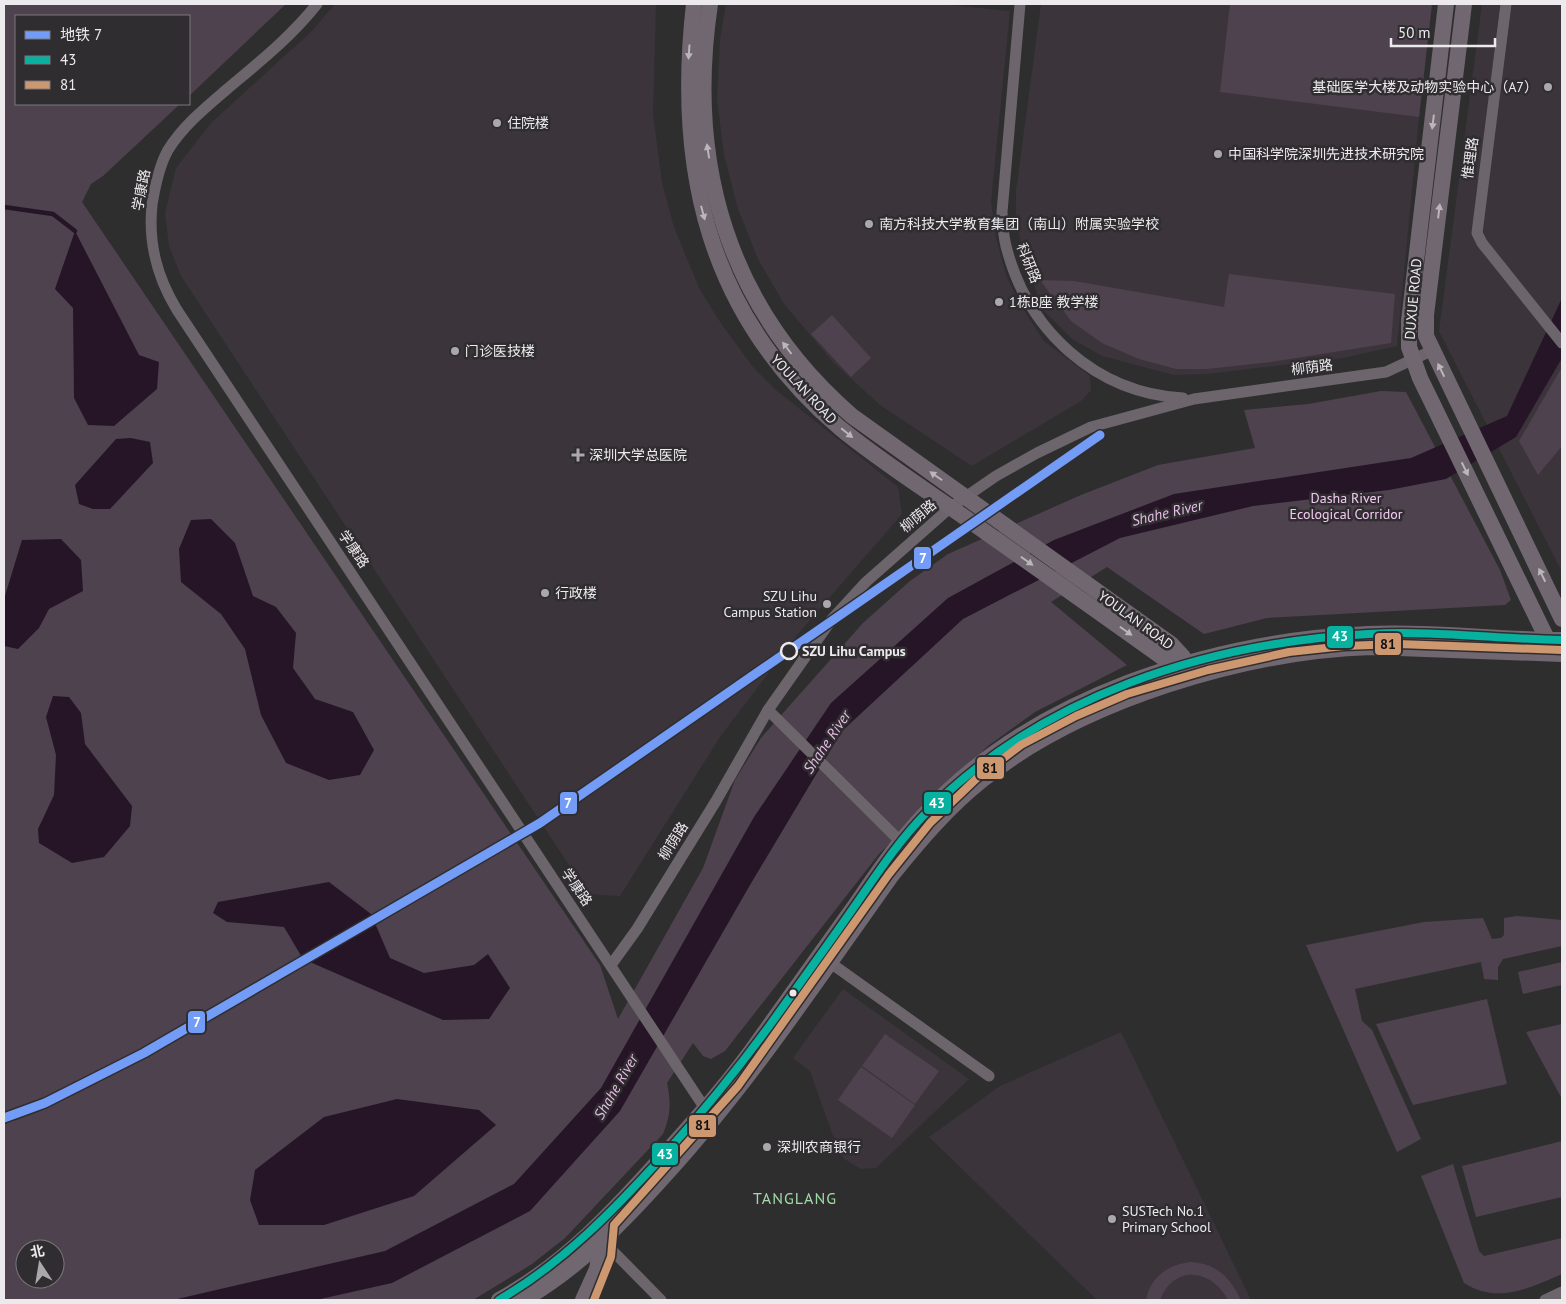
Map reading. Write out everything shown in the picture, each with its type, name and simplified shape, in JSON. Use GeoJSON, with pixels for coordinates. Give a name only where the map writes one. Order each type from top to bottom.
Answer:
{"type":"FeatureCollection","features":[{"type":"Feature","properties":{"kind":"street","name":"学康路"},"geometry":{"type":"LineString","coordinates":[[317,4],[279,45],[191,120],[168,152],[159,171],[154,194],[151,239],[154,259],[166,292],[177,310],[709,1115]]}},
{"type":"Feature","properties":{"kind":"street","name":"YOULAN ROAD"},"geometry":{"type":"LineString","coordinates":[[694,4],[687,93],[694,170],[709,233],[736,299],[765,346],[820,409],[858,442],[1086,603],[1186,670]]}},
{"type":"Feature","properties":{"kind":"street","name":"YOULAN ROAD"},"geometry":{"type":"LineString","coordinates":[[710,4],[703,85],[707,147],[716,192],[728,235],[749,288],[770,324],[790,352],[829,395],[867,428],[1171,644],[1186,670]]}},
{"type":"Feature","properties":{"kind":"street","name":"科研路"},"geometry":{"type":"LineString","coordinates":[[1020,4],[1002,212],[1006,245],[1017,275],[1040,322],[1055,340],[1086,366],[1126,387],[1149,394],[1194,399]]}},
{"type":"Feature","properties":{"kind":"street","name":"DUXUE ROAD"},"geometry":{"type":"LineString","coordinates":[[1446,4],[1408,340],[1412,360],[1484,508],[1557,647]]}},
{"type":"Feature","properties":{"kind":"street","name":"DUXUE ROAD"},"geometry":{"type":"LineString","coordinates":[[1464,4],[1425,323],[1426,336],[1431,351],[1562,619]]}},
{"type":"Feature","properties":{"kind":"street","name":"惟理路"},"geometry":{"type":"LineString","coordinates":[[1506,4],[1477,233],[1482,243],[1562,344]]}},
{"type":"Feature","properties":{"kind":"street","name":"柳荫路"},"geometry":{"type":"LineString","coordinates":[[611,964],[637,929],[770,712],[832,619],[866,582],[951,507],[1037,453],[1091,427],[1194,399],[1386,372],[1431,351]]}},
{"type":"Feature","properties":{"kind":"street"},"geometry":{"type":"LineString","coordinates":[[499,1300],[544,1272],[600,1231],[624,1221],[709,1115],[755,1068],[901,842],[947,792],[970,771],[1016,737],[1043,721],[1096,696],[1186,670],[1342,648],[1557,647]]}},
{"type":"Feature","properties":{"kind":"street"},"geometry":{"type":"LineString","coordinates":[[825,959],[933,825],[982,780],[1014,756],[1073,722],[1132,698],[1186,670]]}},
{"type":"Feature","properties":{"kind":"street"},"geometry":{"type":"LineString","coordinates":[[770,712],[901,842]]}},
{"type":"Feature","properties":{"kind":"street"},"geometry":{"type":"LineString","coordinates":[[825,959],[989,1076]]}},
{"type":"Feature","properties":{"kind":"street"},"geometry":{"type":"LineString","coordinates":[[523,1300],[566,1271],[600,1231]]}},
{"type":"Feature","properties":{"kind":"street"},"geometry":{"type":"LineString","coordinates":[[584,1297],[597,1269],[600,1231]]}},
{"type":"Feature","properties":{"kind":"street"},"geometry":{"type":"LineString","coordinates":[[600,1231],[661,1300]]}},
{"type":"Feature","properties":{"kind":"street"},"geometry":{"type":"LineString","coordinates":[[566,1271],[577,1279],[584,1297]]}},
{"type":"Feature","properties":{"kind":"street"},"geometry":{"type":"LineString","coordinates":[[1544,1300],[1562,1292]]}},
{"type":"Feature","properties":{"kind":"shaded area","name":"深圳大学总医院"},"geometry":{"type":"Polygon","coordinates":[[[335,4],[656,4],[653,114],[662,183],[674,227],[699,288],[722,325],[753,367],[776,390],[898,487],[902,514],[798,634],[720,737],[620,896],[588,894],[181,276],[169,246],[165,213],[176,168],[211,123],[312,31],[335,4]]]}},
{"type":"Feature","properties":{"kind":"shaded area","name":"南方科技大学教育集团（南山）附属实验学校"},"geometry":{"type":"Polygon","coordinates":[[[726,4],[940,4],[1010,11],[991,202],[996,238],[1006,275],[1019,303],[1044,341],[1090,376],[1091,390],[1081,401],[972,466],[880,405],[833,362],[784,304],[758,259],[738,209],[724,155],[717,99],[720,40],[726,4]]]}},
{"type":"Feature","properties":{"kind":"shaded area","name":"中国科学院深圳先进技术研究院"},"geometry":{"type":"Polygon","coordinates":[[[1041,4],[1432,4],[1397,346],[1343,358],[1207,374],[1174,375],[1102,356],[1072,339],[1042,309],[1021,244],[1016,216],[1016,191],[1041,4]]]}},
{"type":"Feature","properties":{"kind":"shaded area"},"geometry":{"type":"Polygon","coordinates":[[[1482,4],[1562,4],[1562,572],[1439,331],[1482,4]]]}},
{"type":"Feature","properties":{"kind":"shaded area"},"geometry":{"type":"Polygon","coordinates":[[[843,989],[969,1079],[876,1168],[861,1169],[844,1159],[832,1133],[810,1071],[793,1058],[843,989]]]}},
{"type":"Feature","properties":{"kind":"shaded area","name":"SUSTech No.1 Primary School"},"geometry":{"type":"Polygon","coordinates":[[[1121,1032],[1251,1300],[1097,1300],[929,1137],[1000,1086],[1121,1032]]]}},
{"type":"Feature","properties":{"kind":"green space","name":"Dasha River Ecological Corridor"},"geometry":{"type":"Polygon","coordinates":[[[4,4],[286,4],[190,95],[190,15],[15,15],[15,105],[179,105],[103,176],[91,184],[82,202],[600,965],[618,1019],[703,868],[735,780],[761,738],[863,623],[910,581],[948,554],[1081,495],[1158,465],[1255,448],[1244,410],[1308,404],[1381,391],[1406,392],[1500,570],[1511,600],[1505,605],[1267,618],[1204,634],[1107,567],[1051,602],[1127,665],[1035,712],[988,746],[879,854],[725,1051],[711,1059],[703,1056],[693,1043],[667,1083],[669,1096],[668,1121],[663,1134],[565,1238],[532,1264],[473,1300],[4,1300],[4,4]]]}},
{"type":"Feature","properties":{"kind":"green space"},"geometry":{"type":"Polygon","coordinates":[[[1230,4],[1432,4],[1419,117],[1220,92],[1230,4]]]}},
{"type":"Feature","properties":{"kind":"green space"},"geometry":{"type":"Polygon","coordinates":[[[1229,274],[1395,294],[1391,343],[1271,362],[1207,369],[1176,369],[1139,359],[1102,343],[1071,321],[1040,280],[1074,281],[1224,307],[1229,274]]]}},
{"type":"Feature","properties":{"kind":"green space"},"geometry":{"type":"Polygon","coordinates":[[[832,315],[871,358],[851,377],[811,334],[832,315]]]}},
{"type":"Feature","properties":{"kind":"green space"},"geometry":{"type":"Polygon","coordinates":[[[1562,367],[1562,446],[1538,475],[1519,441],[1562,367]]]}},
{"type":"Feature","properties":{"kind":"green space"},"geometry":{"type":"Polygon","coordinates":[[[1517,916],[1562,920],[1562,946],[1503,959],[1498,967],[1498,980],[1484,979],[1481,962],[1355,989],[1362,1021],[1372,1030],[1421,1139],[1397,1152],[1306,945],[1424,922],[1483,918],[1492,939],[1501,938],[1504,935],[1504,918],[1517,916]]]}},
{"type":"Feature","properties":{"kind":"green space"},"geometry":{"type":"Polygon","coordinates":[[[1562,962],[1562,985],[1523,994],[1518,972],[1562,962]]]}},
{"type":"Feature","properties":{"kind":"green space"},"geometry":{"type":"Polygon","coordinates":[[[1487,999],[1507,1084],[1413,1105],[1376,1024],[1487,999]]]}},
{"type":"Feature","properties":{"kind":"green space"},"geometry":{"type":"Polygon","coordinates":[[[1562,1024],[1562,1099],[1526,1032],[1562,1024]]]}},
{"type":"Feature","properties":{"kind":"green space"},"geometry":{"type":"Polygon","coordinates":[[[885,1034],[939,1071],[915,1104],[862,1066],[885,1034]]]}},
{"type":"Feature","properties":{"kind":"green space"},"geometry":{"type":"Polygon","coordinates":[[[861,1067],[915,1105],[892,1138],[838,1100],[861,1067]]]}},
{"type":"Feature","properties":{"kind":"green space"},"geometry":{"type":"Polygon","coordinates":[[[1562,1141],[1562,1197],[1476,1217],[1462,1166],[1562,1141]]]}},
{"type":"Feature","properties":{"kind":"green space"},"geometry":{"type":"Polygon","coordinates":[[[1453,1164],[1479,1251],[1484,1256],[1562,1238],[1562,1274],[1537,1285],[1513,1292],[1488,1293],[1464,1283],[1421,1176],[1453,1164]]]}},
{"type":"Feature","properties":{"kind":"green space"},"geometry":{"type":"Polygon","coordinates":[[[1191,1262],[1216,1269],[1232,1285],[1241,1300],[1228,1300],[1213,1282],[1193,1275],[1183,1276],[1174,1280],[1166,1288],[1160,1300],[1146,1300],[1156,1278],[1168,1269],[1191,1262]]]}},
{"type":"Feature","properties":{"kind":"water"},"geometry":{"type":"Polygon","coordinates":[[[75,231],[139,355],[159,362],[157,389],[114,426],[88,425],[74,398],[73,308],[55,289],[75,231]]]}},
{"type":"Feature","properties":{"kind":"water","name":"Shahe River"},"geometry":{"type":"Polygon","coordinates":[[[1562,298],[1562,358],[1516,437],[1446,479],[1389,490],[1253,506],[1120,538],[963,619],[842,731],[750,885],[620,1111],[530,1211],[392,1283],[316,1300],[173,1300],[385,1251],[514,1184],[601,1088],[754,817],[831,703],[948,598],[1054,540],[1174,494],[1411,458],[1507,416],[1562,298]]]}},
{"type":"Feature","properties":{"kind":"water"},"geometry":{"type":"Polygon","coordinates":[[[131,438],[150,442],[153,463],[110,509],[93,509],[79,504],[75,485],[116,439],[131,438]]]}},
{"type":"Feature","properties":{"kind":"water"},"geometry":{"type":"Polygon","coordinates":[[[211,519],[235,543],[253,596],[276,607],[296,633],[293,668],[315,699],[353,712],[374,750],[360,775],[329,780],[286,763],[261,715],[245,649],[221,614],[181,582],[179,549],[191,520],[211,519]]]}},
{"type":"Feature","properties":{"kind":"water"},"geometry":{"type":"Polygon","coordinates":[[[61,539],[81,560],[83,591],[49,609],[39,628],[18,649],[4,646],[4,599],[22,540],[61,539]]]}},
{"type":"Feature","properties":{"kind":"water"},"geometry":{"type":"Polygon","coordinates":[[[53,696],[69,697],[81,713],[85,744],[132,806],[130,826],[104,857],[72,863],[39,843],[38,829],[54,795],[56,755],[46,717],[53,696]]]}},
{"type":"Feature","properties":{"kind":"water"},"geometry":{"type":"Polygon","coordinates":[[[329,882],[371,914],[390,958],[424,973],[474,965],[488,954],[510,988],[489,1019],[443,1020],[303,959],[284,927],[227,922],[213,913],[218,902],[329,882]]]}},
{"type":"Feature","properties":{"kind":"water"},"geometry":{"type":"Polygon","coordinates":[[[397,1099],[479,1110],[496,1125],[414,1196],[324,1225],[259,1225],[250,1200],[255,1170],[324,1117],[397,1099]]]}},
{"type":"Feature","properties":{"kind":"waterway"},"geometry":{"type":"LineString","coordinates":[[4,207],[53,214],[75,231]]}},
{"type":"Feature","properties":{"kind":"metro line","name":"7"},"geometry":{"type":"LineString","coordinates":[[4,1118],[45,1103],[144,1053],[540,823],[1100,435]]}},
{"type":"Feature","properties":{"kind":"transit line","name":"43"},"geometry":{"type":"LineString","coordinates":[[499,1300],[523,1285],[567,1252],[607,1215],[645,1175],[692,1123],[745,1058],[887,860],[915,825],[971,773],[1020,737],[1073,708],[1129,683],[1187,664],[1246,649],[1307,639],[1392,633],[1562,640]]}},
{"type":"Feature","properties":{"kind":"transit line","name":"81"},"geometry":{"type":"LineString","coordinates":[[594,1300],[611,1257],[614,1225],[738,1086],[889,874],[930,823],[976,779],[1021,745],[1076,716],[1127,694],[1208,670],[1289,652],[1344,646],[1398,644],[1562,650]]}},
{"type":"Feature","properties":{"kind":"place","name":"基础医学大楼及动物实验中心（A7）"},"geometry":{"type":"Point","coordinates":[1548,87]}},
{"type":"Feature","properties":{"kind":"place","name":"住院楼"},"geometry":{"type":"Point","coordinates":[497,123]}},
{"type":"Feature","properties":{"kind":"place","name":"中国科学院深圳先进技术研究院"},"geometry":{"type":"Point","coordinates":[1218,154]}},
{"type":"Feature","properties":{"kind":"place","name":"南方科技大学教育集团（南山）附属实验学校"},"geometry":{"type":"Point","coordinates":[869,224]}},
{"type":"Feature","properties":{"kind":"place","name":"1栋B座 教学楼"},"geometry":{"type":"Point","coordinates":[999,302]}},
{"type":"Feature","properties":{"kind":"place","name":"门诊医技楼"},"geometry":{"type":"Point","coordinates":[455,351]}},
{"type":"Feature","properties":{"kind":"place","name":"深圳大学总医院"},"geometry":{"type":"Point","coordinates":[578,455]}},
{"type":"Feature","properties":{"kind":"place","name":"行政楼"},"geometry":{"type":"Point","coordinates":[545,593]}},
{"type":"Feature","properties":{"kind":"place","name":"SZU Lihu Campus Station"},"geometry":{"type":"Point","coordinates":[827,604]}},
{"type":"Feature","properties":{"kind":"place","name":"SZU Lihu Campus"},"geometry":{"type":"Point","coordinates":[789,651]}},
{"type":"Feature","properties":{"kind":"place","name":"深圳农商银行"},"geometry":{"type":"Point","coordinates":[767,1147]}},
{"type":"Feature","properties":{"kind":"place","name":"SUSTech No.1 Primary School"},"geometry":{"type":"Point","coordinates":[1112,1219]}},
{"type":"Feature","properties":{"kind":"district","name":"TANGLANG"},"geometry":{"type":"Point","coordinates":[795,1198]}}]}
